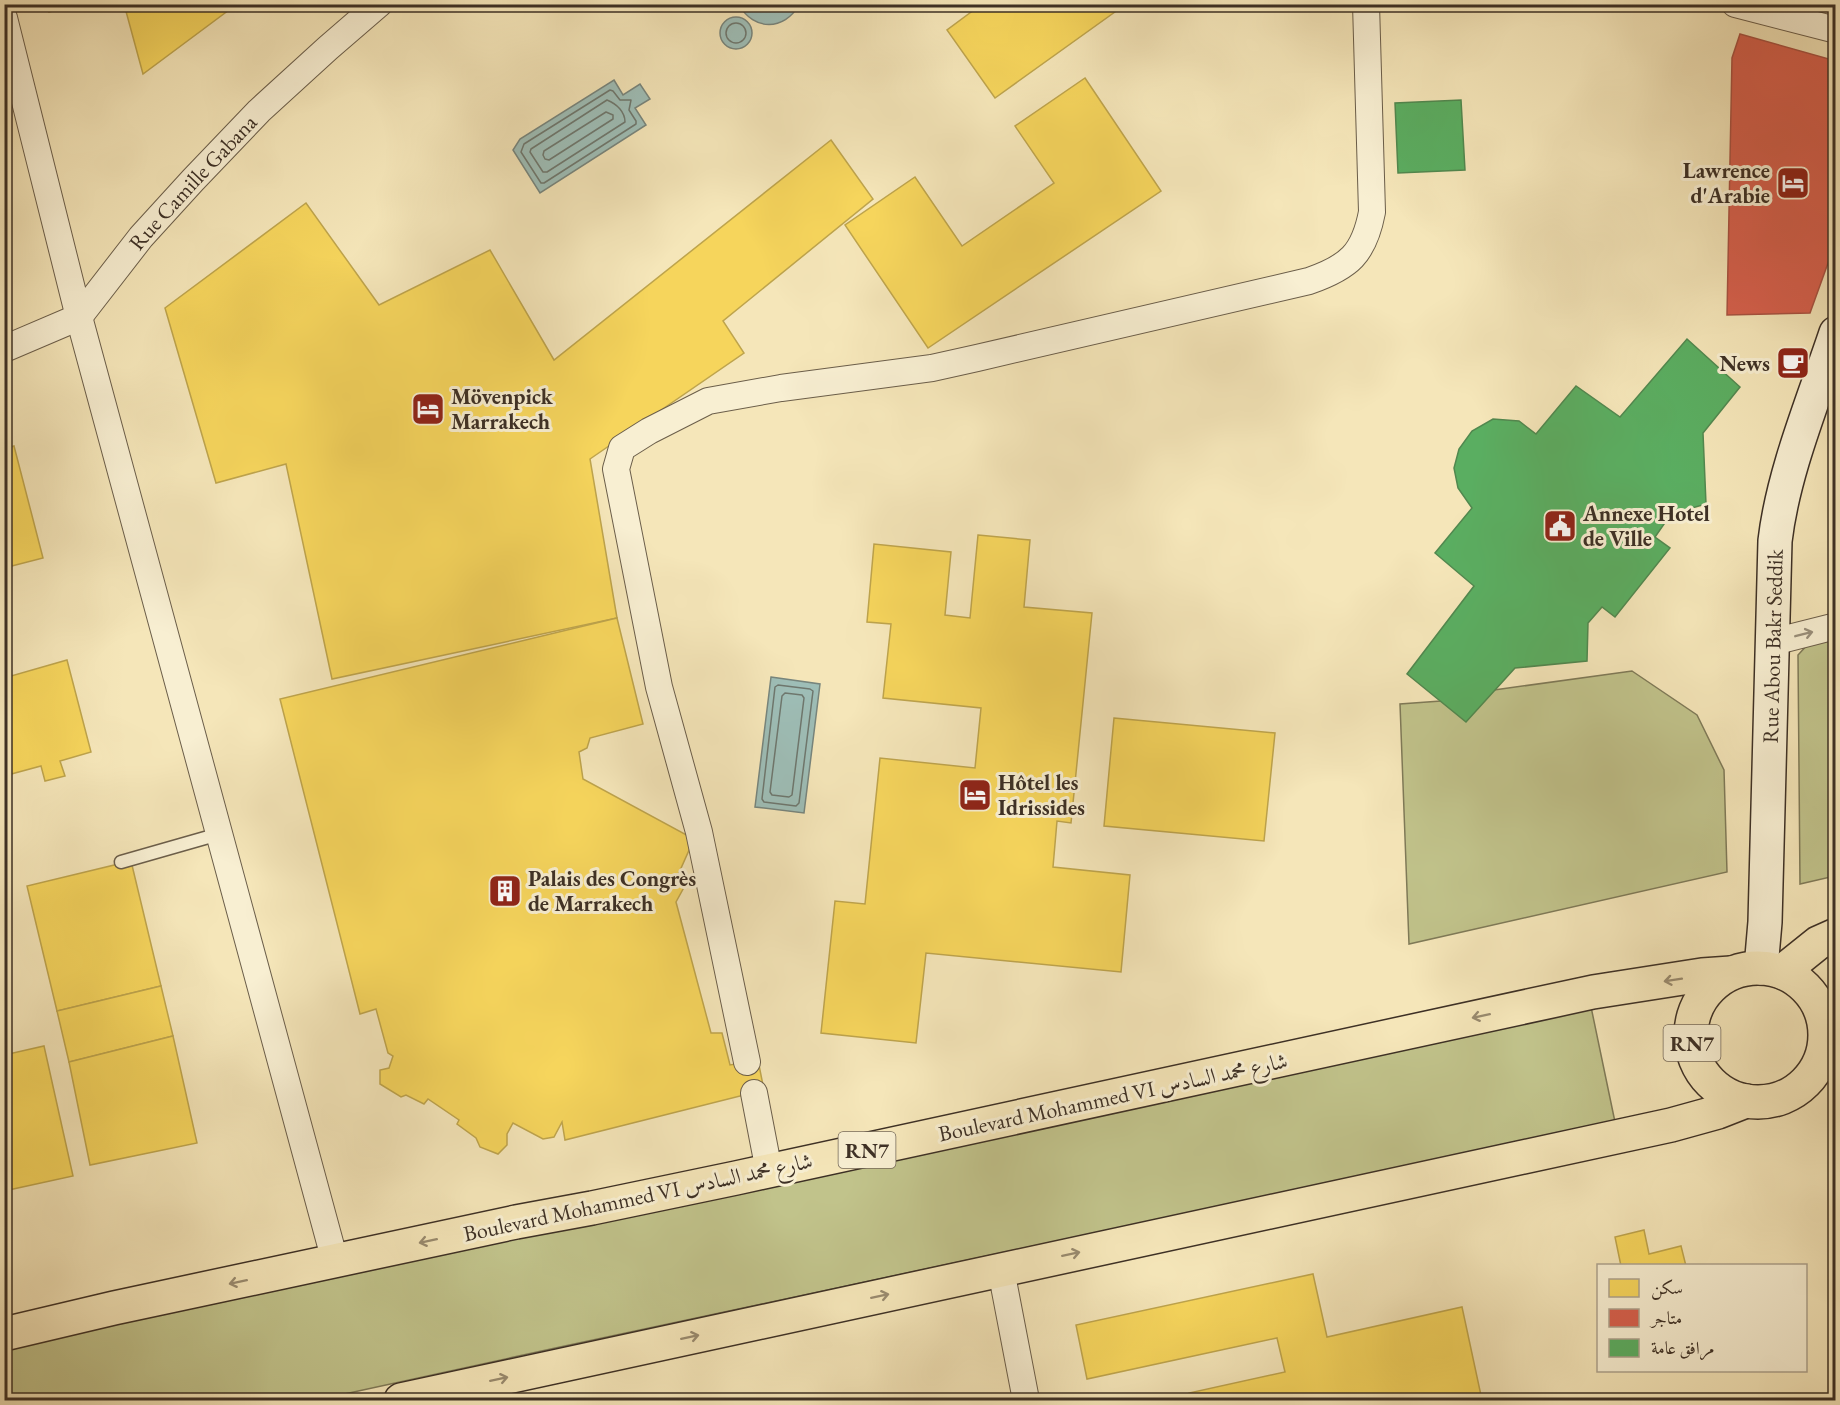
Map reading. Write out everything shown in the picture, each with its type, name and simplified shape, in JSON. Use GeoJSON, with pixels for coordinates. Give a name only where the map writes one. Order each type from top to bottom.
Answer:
{"type":"FeatureCollection","features":[{"type":"Feature","properties":{"kind":"main road","name":"RN7"},"geometry":{"type":"LineString","coordinates":[[1746,1101],[1734,1098],[1714,1085],[1699,1066],[1692,1043],[1693,1018],[1697,1007],[1711,987],[1758,971],[1836,935]]}},
{"type":"Feature","properties":{"kind":"main road"},"geometry":{"type":"LineString","coordinates":[[1758,971],[1800,982],[1819,1005],[1825,1025],[1824,1045],[1818,1065],[1806,1082],[1790,1094]]}},
{"type":"Feature","properties":{"kind":"main road","name":"Boulevard Mohammed VI شارع محمد السادس"},"geometry":{"type":"LineString","coordinates":[[4,1334],[114,1308],[769,1171],[1593,993],[1702,975],[1758,971]]}},
{"type":"Feature","properties":{"kind":"main road"},"geometry":{"type":"LineString","coordinates":[[401,1401],[1671,1125],[1718,1112],[1746,1101],[1764,1102],[1790,1094],[1836,1085]]}},
{"type":"Feature","properties":{"kind":"street","name":"Rue Camille Gabana"},"geometry":{"type":"LineString","coordinates":[[4,349],[79,317],[141,237],[259,111],[379,4]]}},
{"type":"Feature","properties":{"kind":"street"},"geometry":{"type":"LineString","coordinates":[[747,1062],[699,832],[657,676],[615,469],[622,448],[649,431],[708,401],[781,388],[932,368],[1309,282],[1346,264],[1362,247],[1372,212],[1366,4]]}},
{"type":"Feature","properties":{"kind":"street"},"geometry":{"type":"LineString","coordinates":[[1736,5],[1836,30]]}},
{"type":"Feature","properties":{"kind":"street"},"geometry":{"type":"LineString","coordinates":[[4,18],[79,317],[335,1261]]}},
{"type":"Feature","properties":{"kind":"street","name":"Rue Abou Bakr Seddik"},"geometry":{"type":"LineString","coordinates":[[1758,971],[1765,922],[1775,541],[1789,474],[1836,333]]}},
{"type":"Feature","properties":{"kind":"street"},"geometry":{"type":"LineString","coordinates":[[1773,642],[1836,626]]}},
{"type":"Feature","properties":{"kind":"street"},"geometry":{"type":"LineString","coordinates":[[754,1092],[769,1171]]}},
{"type":"Feature","properties":{"kind":"street"},"geometry":{"type":"LineString","coordinates":[[1000,1270],[1026,1401]]}},
{"type":"Feature","properties":{"kind":"lane"},"geometry":{"type":"LineString","coordinates":[[121,862],[219,834]]}},
{"type":"Feature","properties":{"kind":"green space"},"geometry":{"type":"Polygon","coordinates":[[[1835,636],[1835,876],[1800,884],[1798,655],[1810,642],[1835,636]]]}},
{"type":"Feature","properties":{"kind":"green space"},"geometry":{"type":"Polygon","coordinates":[[[1632,671],[1697,715],[1724,770],[1727,872],[1409,944],[1400,704],[1441,701],[1494,690],[1632,671]]]}},
{"type":"Feature","properties":{"kind":"green space"},"geometry":{"type":"Polygon","coordinates":[[[1590,1002],[1615,1122],[317,1400],[5,1400],[4,1347],[1590,1002]]]}},
{"type":"Feature","properties":{"kind":"water"},"geometry":{"type":"Polygon","coordinates":[[[739,5],[799,5],[785,20],[769,24],[753,20],[739,5]]]}},
{"type":"Feature","properties":{"kind":"water"},"geometry":{"type":"Polygon","coordinates":[[[736,17],[748,21],[752,33],[748,45],[736,49],[724,45],[720,33],[724,21],[736,17]]]}},
{"type":"Feature","properties":{"kind":"water"},"geometry":{"type":"Polygon","coordinates":[[[614,80],[623,95],[640,84],[650,99],[635,108],[646,125],[540,193],[513,150],[520,139],[614,80]]]}},
{"type":"Feature","properties":{"kind":"water"},"geometry":{"type":"Polygon","coordinates":[[[771,677],[820,684],[804,813],[755,807],[771,677]]]}},
{"type":"Feature","properties":{"kind":"building: سكن"},"geometry":{"type":"Polygon","coordinates":[[[47,4],[78,4],[49,12],[47,4]]]}},
{"type":"Feature","properties":{"kind":"building: سكن"},"geometry":{"type":"Polygon","coordinates":[[[124,4],[237,4],[143,74],[124,4]]]}},
{"type":"Feature","properties":{"kind":"building: سكن"},"geometry":{"type":"Polygon","coordinates":[[[982,4],[1126,4],[995,98],[947,30],[982,4]]]}},
{"type":"Feature","properties":{"kind":"building: سكن"},"geometry":{"type":"Polygon","coordinates":[[[1085,78],[1161,191],[928,348],[845,225],[915,177],[962,246],[1054,183],[1015,126],[1085,78]]]}},
{"type":"Feature","properties":{"kind":"building: سكن","name":"Mövenpick Marrakech"},"geometry":{"type":"Polygon","coordinates":[[[831,140],[873,199],[723,321],[744,353],[590,459],[617,618],[332,679],[286,464],[216,483],[165,308],[306,203],[379,305],[490,250],[554,360],[831,140]]]}},
{"type":"Feature","properties":{"kind":"building: سكن"},"geometry":{"type":"Polygon","coordinates":[[[14,446],[43,558],[4,568],[4,449],[14,446]]]}},
{"type":"Feature","properties":{"kind":"building: سكن","name":"Hôtel les Idrissides"},"geometry":{"type":"Polygon","coordinates":[[[978,535],[1030,540],[1024,607],[1092,613],[1071,823],[1057,821],[1053,867],[1130,875],[1121,972],[926,953],[916,1043],[821,1033],[835,901],[865,904],[880,758],[975,768],[981,708],[883,698],[891,624],[867,622],[874,544],[951,552],[945,615],[970,618],[978,535]]]}},
{"type":"Feature","properties":{"kind":"building: سكن","name":"Palais des Congrès de Marrakech"},"geometry":{"type":"Polygon","coordinates":[[[617,618],[643,724],[590,738],[587,748],[579,752],[583,779],[694,839],[678,875],[688,880],[676,902],[711,1033],[722,1033],[730,1065],[758,1060],[764,1090],[565,1140],[562,1122],[554,1137],[543,1139],[513,1123],[507,1134],[507,1145],[498,1154],[480,1147],[476,1138],[457,1124],[459,1120],[428,1099],[424,1104],[406,1095],[401,1097],[380,1084],[380,1070],[389,1068],[393,1056],[388,1053],[376,1009],[360,1014],[280,699],[617,618]]]}},
{"type":"Feature","properties":{"kind":"building: سكن"},"geometry":{"type":"Polygon","coordinates":[[[67,660],[91,752],[60,761],[65,776],[45,781],[41,766],[4,776],[4,678],[67,660]]]}},
{"type":"Feature","properties":{"kind":"building: سكن"},"geometry":{"type":"Polygon","coordinates":[[[1114,718],[1275,733],[1264,841],[1104,826],[1114,718]]]}},
{"type":"Feature","properties":{"kind":"building: سكن"},"geometry":{"type":"Polygon","coordinates":[[[131,861],[161,986],[57,1011],[27,886],[131,861]]]}},
{"type":"Feature","properties":{"kind":"building: سكن"},"geometry":{"type":"Polygon","coordinates":[[[161,986],[173,1036],[69,1062],[57,1011],[161,986]]]}},
{"type":"Feature","properties":{"kind":"building: سكن"},"geometry":{"type":"Polygon","coordinates":[[[173,1036],[197,1143],[90,1165],[69,1062],[173,1036]]]}},
{"type":"Feature","properties":{"kind":"building: سكن"},"geometry":{"type":"Polygon","coordinates":[[[44,1046],[73,1176],[4,1191],[4,1055],[44,1046]]]}},
{"type":"Feature","properties":{"kind":"building: سكن"},"geometry":{"type":"Polygon","coordinates":[[[1644,1230],[1649,1254],[1681,1246],[1686,1264],[1621,1264],[1615,1237],[1644,1230]]]}},
{"type":"Feature","properties":{"kind":"building: سكن"},"geometry":{"type":"Polygon","coordinates":[[[1313,1274],[1327,1337],[1462,1307],[1482,1400],[1190,1400],[1189,1393],[1285,1372],[1277,1338],[1087,1379],[1076,1325],[1313,1274]]]}},
{"type":"Feature","properties":{"kind":"building: متاجر"},"geometry":{"type":"Polygon","coordinates":[[[1740,34],[1836,61],[1836,241],[1810,313],[1727,315],[1732,58],[1740,34]]]}},
{"type":"Feature","properties":{"kind":"building: مرافق عامة"},"geometry":{"type":"Polygon","coordinates":[[[1461,100],[1465,170],[1398,173],[1395,103],[1461,100]]]}},
{"type":"Feature","properties":{"kind":"building: مرافق عامة","name":"Annexe Hotel de Ville"},"geometry":{"type":"Polygon","coordinates":[[[1687,339],[1740,387],[1703,433],[1706,504],[1671,514],[1655,537],[1670,548],[1615,617],[1602,607],[1588,623],[1587,661],[1515,668],[1466,722],[1407,674],[1474,586],[1435,553],[1472,508],[1458,488],[1454,468],[1459,449],[1472,431],[1493,419],[1519,421],[1536,434],[1576,386],[1620,417],[1687,339]]]}},
{"type":"Feature","properties":{"kind":"place","name":"Lawrence d'Arabie"},"geometry":{"type":"Point","coordinates":[1793,183]}},
{"type":"Feature","properties":{"kind":"place","name":"News"},"geometry":{"type":"Point","coordinates":[1793,363]}},
{"type":"Feature","properties":{"kind":"place","name":"Mövenpick Marrakech"},"geometry":{"type":"Point","coordinates":[428,409]}},
{"type":"Feature","properties":{"kind":"place","name":"Annexe Hotel de Ville"},"geometry":{"type":"Point","coordinates":[1560,526]}},
{"type":"Feature","properties":{"kind":"place","name":"Hôtel les Idrissides"},"geometry":{"type":"Point","coordinates":[975,795]}},
{"type":"Feature","properties":{"kind":"place","name":"Palais des Congrès de Marrakech"},"geometry":{"type":"Point","coordinates":[505,891]}}]}
